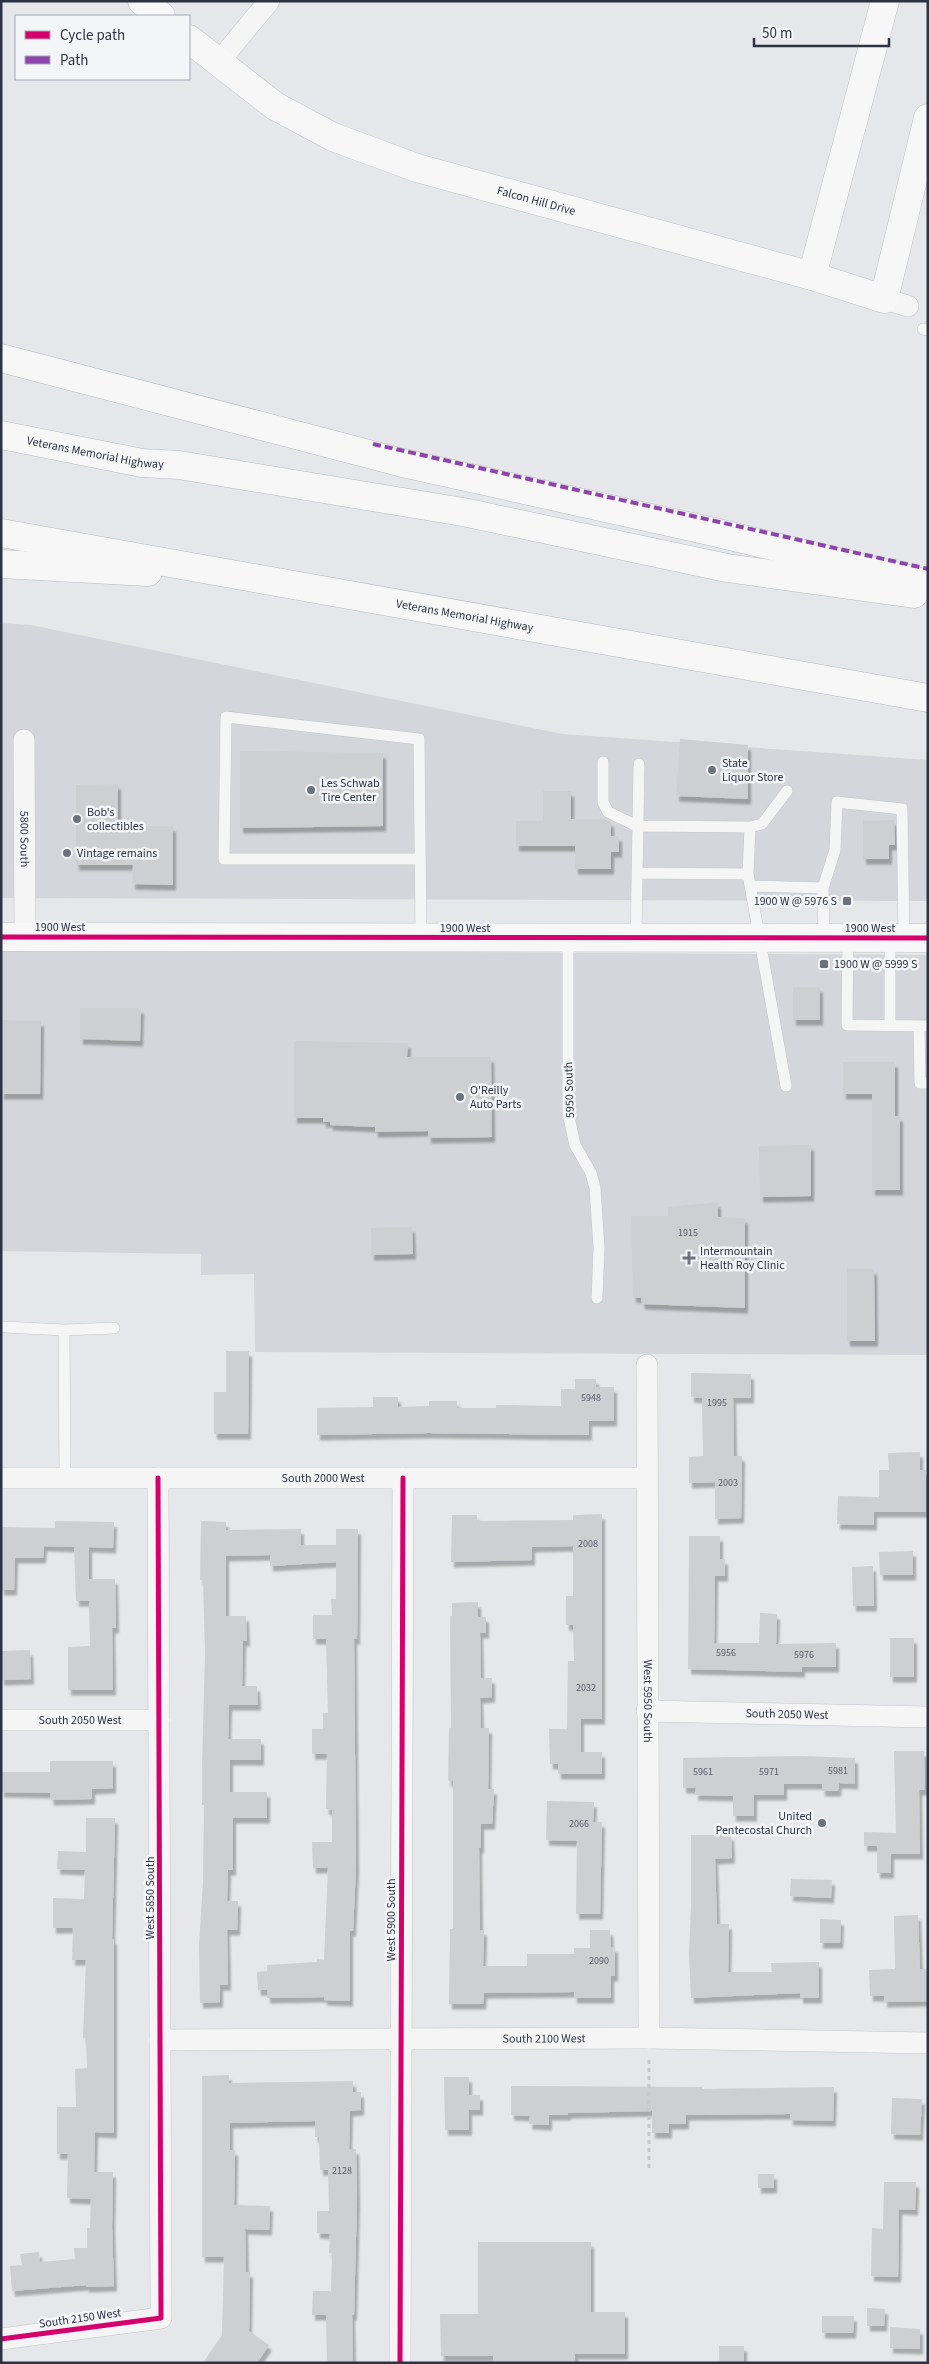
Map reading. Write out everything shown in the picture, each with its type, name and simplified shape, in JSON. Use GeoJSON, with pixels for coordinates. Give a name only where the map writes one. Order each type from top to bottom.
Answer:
{"type":"FeatureCollection","features":[{"type":"Feature","properties":{"kind":"main road"},"geometry":{"type":"LineString","coordinates":[[142,1],[160,15]]}},
{"type":"Feature","properties":{"kind":"main road"},"geometry":{"type":"LineString","coordinates":[[812,276],[885,1]]}},
{"type":"Feature","properties":{"kind":"main road","name":"Falcon Hill Drive"},"geometry":{"type":"LineString","coordinates":[[190,40],[255,93],[302,123],[333,137],[417,168],[812,276],[896,302],[928,118]]}},
{"type":"Feature","properties":{"kind":"main road"},"geometry":{"type":"LineString","coordinates":[[1,349],[64,374]]}},
{"type":"Feature","properties":{"kind":"main road"},"geometry":{"type":"LineString","coordinates":[[1,358],[403,463],[714,532],[928,584]]}},
{"type":"Feature","properties":{"kind":"main road","name":"Veterans Memorial Highway"},"geometry":{"type":"LineString","coordinates":[[1,435],[142,463],[179,465],[463,512],[727,568],[894,593],[928,595]]}},
{"type":"Feature","properties":{"kind":"main road","name":"Veterans Memorial Highway"},"geometry":{"type":"LineString","coordinates":[[1,532],[928,698]]}},
{"type":"Feature","properties":{"kind":"main road"},"geometry":{"type":"LineString","coordinates":[[1,564],[249,577]]}},
{"type":"Feature","properties":{"kind":"main road","name":"1900 West"},"geometry":{"type":"LineString","coordinates":[[13,937],[907,938]]}},
{"type":"Feature","properties":{"kind":"street"},"geometry":{"type":"LineString","coordinates":[[218,63],[269,1]]}},
{"type":"Feature","properties":{"kind":"street","name":"5800 South"},"geometry":{"type":"LineString","coordinates":[[13,937],[24,740]]}},
{"type":"Feature","properties":{"kind":"street","name":"West 5950 South"},"geometry":{"type":"LineString","coordinates":[[647,1365],[649,2038]]}},
{"type":"Feature","properties":{"kind":"street","name":"South 2000 West"},"geometry":{"type":"LineString","coordinates":[[1,1478],[646,1478]]}},
{"type":"Feature","properties":{"kind":"street","name":"West 5850 South"},"geometry":{"type":"LineString","coordinates":[[158,1478],[161,2318]]}},
{"type":"Feature","properties":{"kind":"street","name":"West 5900 South"},"geometry":{"type":"LineString","coordinates":[[400,2363],[403,1478]]}},
{"type":"Feature","properties":{"kind":"street","name":"South 2050 West"},"geometry":{"type":"LineString","coordinates":[[647,1711],[928,1717]]}},
{"type":"Feature","properties":{"kind":"street","name":"South 2050 West"},"geometry":{"type":"LineString","coordinates":[[1,1720],[159,1720]]}},
{"type":"Feature","properties":{"kind":"street","name":"South 2100 West"},"geometry":{"type":"LineString","coordinates":[[160,2040],[649,2038],[928,2043]]}},
{"type":"Feature","properties":{"kind":"street","name":"South 2150 West"},"geometry":{"type":"LineString","coordinates":[[1,2339],[161,2318]]}},
{"type":"Feature","properties":{"kind":"lane"},"geometry":{"type":"LineString","coordinates":[[419,859],[224,859],[226,717],[419,739],[421,938]]}},
{"type":"Feature","properties":{"kind":"lane"},"geometry":{"type":"LineString","coordinates":[[603,762],[603,802],[608,812],[637,826],[750,827],[762,824],[787,791]]}},
{"type":"Feature","properties":{"kind":"lane"},"geometry":{"type":"LineString","coordinates":[[636,938],[638,764]]}},
{"type":"Feature","properties":{"kind":"lane"},"geometry":{"type":"LineString","coordinates":[[890,1025],[907,938],[902,810],[837,802],[835,850],[823,888],[836,938],[847,1025],[924,1026],[920,1083],[928,1083]]}},
{"type":"Feature","properties":{"kind":"lane"},"geometry":{"type":"LineString","coordinates":[[750,827],[749,880],[786,1086]]}},
{"type":"Feature","properties":{"kind":"lane"},"geometry":{"type":"LineString","coordinates":[[637,873],[749,880],[823,888]]}},
{"type":"Feature","properties":{"kind":"lane","name":"5950 South"},"geometry":{"type":"LineString","coordinates":[[568,938],[568,1113],[575,1144],[591,1172],[595,1188],[599,1248],[597,1298]]}},
{"type":"Feature","properties":{"kind":"lane"},"geometry":{"type":"LineString","coordinates":[[4,1327],[64,1330],[114,1328]]}},
{"type":"Feature","properties":{"kind":"lane"},"geometry":{"type":"LineString","coordinates":[[64,1330],[65,1478]]}},
{"type":"Feature","properties":{"kind":"path"},"geometry":{"type":"LineString","coordinates":[[649,2060],[649,2169]]}},
{"type":"Feature","properties":{"kind":"shaded area"},"geometry":{"type":"Polygon","coordinates":[[[1,623],[31,625],[562,734],[928,760],[928,901],[1,898],[1,623]]]}},
{"type":"Feature","properties":{"kind":"shaded area"},"geometry":{"type":"Polygon","coordinates":[[[1,949],[928,955],[928,1355],[255,1352],[254,1274],[201,1275],[201,1254],[1,1251],[1,949]]]}},
{"type":"Feature","properties":{"kind":"building","name":"State Liquor Store"},"geometry":{"type":"Polygon","coordinates":[[[680,739],[748,745],[748,799],[676,796],[680,739]]]}},
{"type":"Feature","properties":{"kind":"building","name":"Les Schwab Tire Center"},"geometry":{"type":"Polygon","coordinates":[[[240,751],[383,753],[383,826],[240,828],[240,751]]]}},
{"type":"Feature","properties":{"kind":"building"},"geometry":{"type":"Polygon","coordinates":[[[118,784],[118,826],[173,826],[173,885],[132,884],[133,865],[76,865],[76,785],[118,784]]]}},
{"type":"Feature","properties":{"kind":"building"},"geometry":{"type":"Polygon","coordinates":[[[543,791],[571,791],[571,819],[604,819],[611,822],[611,836],[619,836],[619,852],[611,852],[611,869],[575,869],[575,846],[516,846],[516,821],[543,821],[543,791]]]}},
{"type":"Feature","properties":{"kind":"building"},"geometry":{"type":"Polygon","coordinates":[[[894,820],[895,845],[889,845],[889,859],[863,859],[863,821],[894,820]]]}},
{"type":"Feature","properties":{"kind":"building"},"geometry":{"type":"Polygon","coordinates":[[[793,987],[820,987],[820,1020],[793,1020],[793,987]]]}},
{"type":"Feature","properties":{"kind":"building"},"geometry":{"type":"Polygon","coordinates":[[[80,1008],[141,1008],[140,1041],[80,1039],[80,1008]]]}},
{"type":"Feature","properties":{"kind":"building"},"geometry":{"type":"Polygon","coordinates":[[[1,1020],[41,1021],[40,1094],[1,1094],[1,1020]]]}},
{"type":"Feature","properties":{"kind":"building"},"geometry":{"type":"Polygon","coordinates":[[[294,1041],[408,1043],[407,1057],[491,1057],[492,1137],[428,1138],[428,1131],[375,1132],[375,1127],[330,1125],[330,1122],[323,1122],[323,1118],[294,1118],[294,1041]]]}},
{"type":"Feature","properties":{"kind":"building"},"geometry":{"type":"Polygon","coordinates":[[[843,1062],[895,1062],[895,1116],[900,1116],[900,1190],[872,1190],[872,1094],[843,1094],[843,1062]]]}},
{"type":"Feature","properties":{"kind":"building"},"geometry":{"type":"Polygon","coordinates":[[[811,1145],[811,1196],[760,1197],[759,1146],[811,1145]]]}},
{"type":"Feature","properties":{"kind":"building","name":"Intermountain Health Roy Clinic"},"geometry":{"type":"Polygon","coordinates":[[[718,1202],[718,1217],[745,1218],[745,1308],[642,1304],[641,1298],[633,1297],[631,1216],[668,1216],[668,1207],[718,1202]]]}},
{"type":"Feature","properties":{"kind":"building"},"geometry":{"type":"Polygon","coordinates":[[[412,1227],[413,1254],[371,1255],[371,1228],[412,1227]]]}},
{"type":"Feature","properties":{"kind":"building"},"geometry":{"type":"Polygon","coordinates":[[[847,1269],[874,1269],[875,1341],[847,1341],[847,1269]]]}},
{"type":"Feature","properties":{"kind":"building"},"geometry":{"type":"Polygon","coordinates":[[[226,1351],[249,1351],[248,1434],[214,1434],[214,1392],[226,1392],[226,1351]]]}},
{"type":"Feature","properties":{"kind":"building"},"geometry":{"type":"Polygon","coordinates":[[[691,1373],[751,1374],[751,1398],[733,1398],[734,1456],[742,1456],[741,1518],[715,1519],[715,1482],[689,1483],[689,1457],[703,1456],[702,1398],[691,1397],[691,1373]]]}},
{"type":"Feature","properties":{"kind":"building"},"geometry":{"type":"Polygon","coordinates":[[[575,1379],[596,1379],[596,1387],[614,1387],[614,1421],[589,1421],[589,1435],[429,1433],[317,1435],[317,1408],[373,1407],[373,1397],[398,1397],[398,1407],[429,1406],[429,1401],[457,1401],[457,1408],[496,1408],[496,1405],[561,1406],[561,1389],[575,1389],[575,1379]]]}},
{"type":"Feature","properties":{"kind":"building"},"geometry":{"type":"Polygon","coordinates":[[[920,1452],[920,1470],[926,1470],[926,1512],[874,1512],[874,1525],[837,1524],[838,1496],[879,1497],[879,1470],[889,1470],[888,1453],[920,1452]]]}},
{"type":"Feature","properties":{"kind":"building"},"geometry":{"type":"Polygon","coordinates":[[[602,1514],[602,1719],[581,1719],[581,1752],[602,1752],[602,1774],[558,1774],[558,1764],[550,1764],[549,1729],[567,1729],[568,1661],[574,1661],[573,1625],[566,1625],[566,1596],[573,1596],[573,1546],[532,1547],[532,1560],[451,1562],[452,1515],[477,1515],[477,1521],[573,1520],[573,1515],[602,1514]]]}},
{"type":"Feature","properties":{"kind":"building"},"geometry":{"type":"Polygon","coordinates":[[[55,1521],[114,1522],[113,1548],[89,1547],[89,1579],[115,1579],[116,1628],[112,1628],[113,1690],[68,1690],[68,1647],[90,1646],[89,1601],[76,1601],[74,1547],[44,1546],[43,1558],[15,1558],[14,1590],[1,1590],[1,1527],[55,1528],[55,1521]]]}},
{"type":"Feature","properties":{"kind":"building"},"geometry":{"type":"Polygon","coordinates":[[[201,1521],[226,1522],[226,1530],[301,1529],[301,1545],[336,1545],[336,1529],[358,1529],[357,1639],[354,1639],[356,1867],[353,1931],[350,1931],[350,2001],[324,2000],[324,1997],[267,1998],[267,1990],[258,1990],[257,1972],[267,1971],[267,1965],[317,1962],[317,1959],[324,1960],[328,1868],[313,1868],[312,1842],[332,1842],[332,1810],[326,1809],[327,1754],[312,1754],[312,1729],[323,1729],[323,1713],[328,1713],[326,1639],[313,1639],[313,1615],[332,1615],[331,1599],[336,1599],[336,1562],[270,1566],[270,1555],[226,1556],[226,1616],[246,1616],[247,1641],[243,1641],[242,1686],[257,1686],[258,1705],[229,1705],[228,1739],[261,1739],[261,1760],[230,1760],[230,1792],[267,1792],[267,1818],[233,1818],[233,1870],[228,1870],[227,1901],[238,1901],[237,1930],[227,1930],[228,1985],[220,1985],[220,2002],[200,2003],[199,1945],[203,1880],[204,1805],[202,1805],[202,1767],[205,1652],[203,1580],[200,1580],[201,1521]]]}},
{"type":"Feature","properties":{"kind":"building"},"geometry":{"type":"Polygon","coordinates":[[[689,1536],[720,1536],[720,1559],[725,1559],[725,1576],[715,1576],[714,1643],[759,1643],[760,1613],[777,1614],[776,1644],[836,1643],[836,1667],[802,1667],[802,1672],[688,1669],[689,1536]]]}},
{"type":"Feature","properties":{"kind":"building"},"geometry":{"type":"Polygon","coordinates":[[[913,1551],[913,1575],[880,1575],[879,1552],[913,1551]]]}},
{"type":"Feature","properties":{"kind":"building"},"geometry":{"type":"Polygon","coordinates":[[[873,1566],[874,1606],[853,1606],[852,1567],[873,1566]]]}},
{"type":"Feature","properties":{"kind":"building"},"geometry":{"type":"Polygon","coordinates":[[[478,1602],[478,1617],[486,1617],[486,1633],[480,1633],[481,1678],[492,1678],[492,1697],[480,1698],[481,1728],[489,1728],[488,1789],[494,1789],[492,1824],[481,1824],[481,1848],[479,1848],[480,1930],[484,1930],[483,1966],[527,1966],[527,1954],[574,1954],[574,1948],[590,1948],[590,1930],[610,1930],[611,1947],[615,1947],[615,1976],[611,1976],[611,1998],[574,1998],[574,1992],[484,1993],[483,2004],[449,2004],[450,1929],[453,1929],[453,1781],[448,1781],[449,1728],[451,1728],[450,1616],[452,1616],[452,1603],[478,1602]]]}},
{"type":"Feature","properties":{"kind":"building"},"geometry":{"type":"Polygon","coordinates":[[[890,1638],[914,1638],[914,1677],[890,1677],[890,1638]]]}},
{"type":"Feature","properties":{"kind":"building"},"geometry":{"type":"Polygon","coordinates":[[[30,1650],[31,1679],[1,1680],[1,1651],[30,1650]]]}},
{"type":"Feature","properties":{"kind":"building"},"geometry":{"type":"Polygon","coordinates":[[[894,1751],[924,1751],[925,1790],[919,1790],[920,1854],[891,1854],[891,1873],[877,1873],[877,1846],[864,1846],[864,1832],[896,1833],[894,1751]]]}},
{"type":"Feature","properties":{"kind":"building"},"geometry":{"type":"Polygon","coordinates":[[[801,1756],[855,1758],[855,1784],[839,1783],[838,1791],[822,1791],[822,1784],[784,1784],[784,1795],[754,1795],[754,1816],[733,1816],[733,1796],[695,1795],[696,1788],[683,1788],[683,1758],[801,1756]]]}},
{"type":"Feature","properties":{"kind":"building"},"geometry":{"type":"Polygon","coordinates":[[[50,1761],[113,1761],[113,1788],[92,1789],[92,1799],[51,1800],[50,1793],[1,1792],[1,1772],[50,1772],[50,1761]]]}},
{"type":"Feature","properties":{"kind":"building"},"geometry":{"type":"Polygon","coordinates":[[[547,1801],[594,1802],[593,1822],[602,1822],[600,1914],[576,1914],[577,1841],[546,1840],[547,1801]]]}},
{"type":"Feature","properties":{"kind":"building"},"geometry":{"type":"Polygon","coordinates":[[[86,1818],[115,1818],[112,1939],[114,1939],[114,2133],[95,2132],[94,2172],[113,2172],[114,2286],[86,2287],[86,2285],[12,2291],[10,2266],[22,2265],[20,2254],[39,2252],[40,2262],[75,2259],[74,2248],[87,2248],[87,2228],[90,2228],[91,2199],[67,2198],[68,2154],[57,2154],[57,2107],[76,2107],[75,2069],[87,2068],[86,2038],[83,2038],[86,1960],[72,1960],[73,1928],[53,1928],[53,1898],[84,1899],[85,1870],[57,1869],[58,1851],[86,1852],[86,1818]]]}},
{"type":"Feature","properties":{"kind":"building"},"geometry":{"type":"Polygon","coordinates":[[[691,1835],[731,1835],[732,1858],[715,1859],[717,1924],[729,1924],[728,1972],[772,1972],[771,1963],[819,1962],[819,1998],[800,1998],[800,1993],[691,1998],[689,1955],[691,1835]]]}},
{"type":"Feature","properties":{"kind":"building"},"geometry":{"type":"Polygon","coordinates":[[[791,1879],[832,1880],[831,1898],[790,1896],[791,1879]]]}},
{"type":"Feature","properties":{"kind":"building"},"geometry":{"type":"Polygon","coordinates":[[[918,1915],[920,1969],[928,1969],[928,2001],[884,2002],[884,1996],[870,1996],[869,1970],[895,1969],[894,1916],[918,1915]]]}},
{"type":"Feature","properties":{"kind":"building"},"geometry":{"type":"Polygon","coordinates":[[[820,1919],[841,1920],[840,1943],[820,1943],[820,1919]]]}},
{"type":"Feature","properties":{"kind":"building"},"geometry":{"type":"Polygon","coordinates":[[[229,2075],[229,2083],[353,2081],[353,2092],[361,2092],[361,2110],[350,2111],[349,2149],[356,2149],[357,2199],[354,2315],[352,2315],[353,2363],[327,2363],[326,2315],[312,2315],[313,2291],[331,2291],[332,2253],[329,2253],[330,2234],[317,2233],[317,2211],[329,2211],[328,2170],[320,2170],[319,2137],[315,2137],[315,2121],[230,2123],[230,2150],[235,2150],[234,2205],[270,2206],[269,2230],[245,2229],[246,2272],[250,2272],[249,2331],[269,2345],[257,2363],[203,2363],[222,2335],[224,2257],[202,2257],[202,2076],[229,2075]]]}},
{"type":"Feature","properties":{"kind":"building"},"geometry":{"type":"Polygon","coordinates":[[[444,2077],[469,2077],[469,2095],[480,2095],[480,2110],[469,2110],[469,2130],[445,2130],[444,2077]]]}},
{"type":"Feature","properties":{"kind":"building"},"geometry":{"type":"Polygon","coordinates":[[[511,2086],[702,2087],[702,2089],[834,2087],[833,2121],[790,2120],[790,2114],[686,2115],[686,2124],[669,2124],[669,2133],[652,2133],[652,2111],[549,2115],[549,2125],[529,2124],[530,2116],[511,2115],[511,2086]]]}},
{"type":"Feature","properties":{"kind":"building"},"geometry":{"type":"Polygon","coordinates":[[[892,2098],[922,2099],[920,2135],[891,2134],[892,2098]]]}},
{"type":"Feature","properties":{"kind":"building"},"geometry":{"type":"Polygon","coordinates":[[[758,2174],[774,2174],[774,2188],[758,2188],[758,2174]]]}},
{"type":"Feature","properties":{"kind":"building"},"geometry":{"type":"Polygon","coordinates":[[[884,2182],[916,2182],[915,2210],[899,2209],[898,2277],[871,2276],[872,2228],[883,2229],[884,2182]]]}},
{"type":"Feature","properties":{"kind":"building"},"geometry":{"type":"Polygon","coordinates":[[[478,2242],[591,2242],[591,2312],[625,2312],[625,2354],[575,2354],[575,2363],[493,2363],[493,2356],[441,2356],[440,2314],[478,2314],[478,2242]]]}},
{"type":"Feature","properties":{"kind":"building"},"geometry":{"type":"Polygon","coordinates":[[[867,2308],[885,2309],[884,2326],[867,2326],[867,2308]]]}},
{"type":"Feature","properties":{"kind":"building"},"geometry":{"type":"Polygon","coordinates":[[[822,2316],[854,2316],[853,2333],[822,2333],[822,2316]]]}},
{"type":"Feature","properties":{"kind":"building"},"geometry":{"type":"Polygon","coordinates":[[[890,2327],[920,2329],[920,2349],[890,2348],[890,2327]]]}},
{"type":"Feature","properties":{"kind":"building"},"geometry":{"type":"Polygon","coordinates":[[[719,2346],[744,2346],[744,2363],[719,2363],[719,2346]]]}},
{"type":"Feature","properties":{"kind":"marked path"},"geometry":{"type":"LineString","coordinates":[[373,444],[928,569]]}},
{"type":"Feature","properties":{"kind":"cycle path"},"geometry":{"type":"LineString","coordinates":[[1,937],[928,938]]}},
{"type":"Feature","properties":{"kind":"cycle path"},"geometry":{"type":"LineString","coordinates":[[1,2339],[161,2318],[158,1478]]}},
{"type":"Feature","properties":{"kind":"cycle path"},"geometry":{"type":"LineString","coordinates":[[400,2363],[403,1478]]}},
{"type":"Feature","properties":{"kind":"place","name":"State Liquor Store"},"geometry":{"type":"Point","coordinates":[712,770]}},
{"type":"Feature","properties":{"kind":"place","name":"Les Schwab Tire Center"},"geometry":{"type":"Point","coordinates":[311,790]}},
{"type":"Feature","properties":{"kind":"place","name":"Bob's collectibles"},"geometry":{"type":"Point","coordinates":[77,819]}},
{"type":"Feature","properties":{"kind":"place","name":"Vintage remains"},"geometry":{"type":"Point","coordinates":[67,853]}},
{"type":"Feature","properties":{"kind":"place","name":"1900 W @ 5976 S"},"geometry":{"type":"Point","coordinates":[847,901]}},
{"type":"Feature","properties":{"kind":"place","name":"1900 W @ 5999 S"},"geometry":{"type":"Point","coordinates":[824,964]}},
{"type":"Feature","properties":{"kind":"place","name":"O'Reilly Auto Parts"},"geometry":{"type":"Point","coordinates":[460,1097]}},
{"type":"Feature","properties":{"kind":"place","name":"Intermountain Health Roy Clinic"},"geometry":{"type":"Point","coordinates":[689,1258]}},
{"type":"Feature","properties":{"kind":"place","name":"United Pentecostal Church"},"geometry":{"type":"Point","coordinates":[822,1823]}}]}
